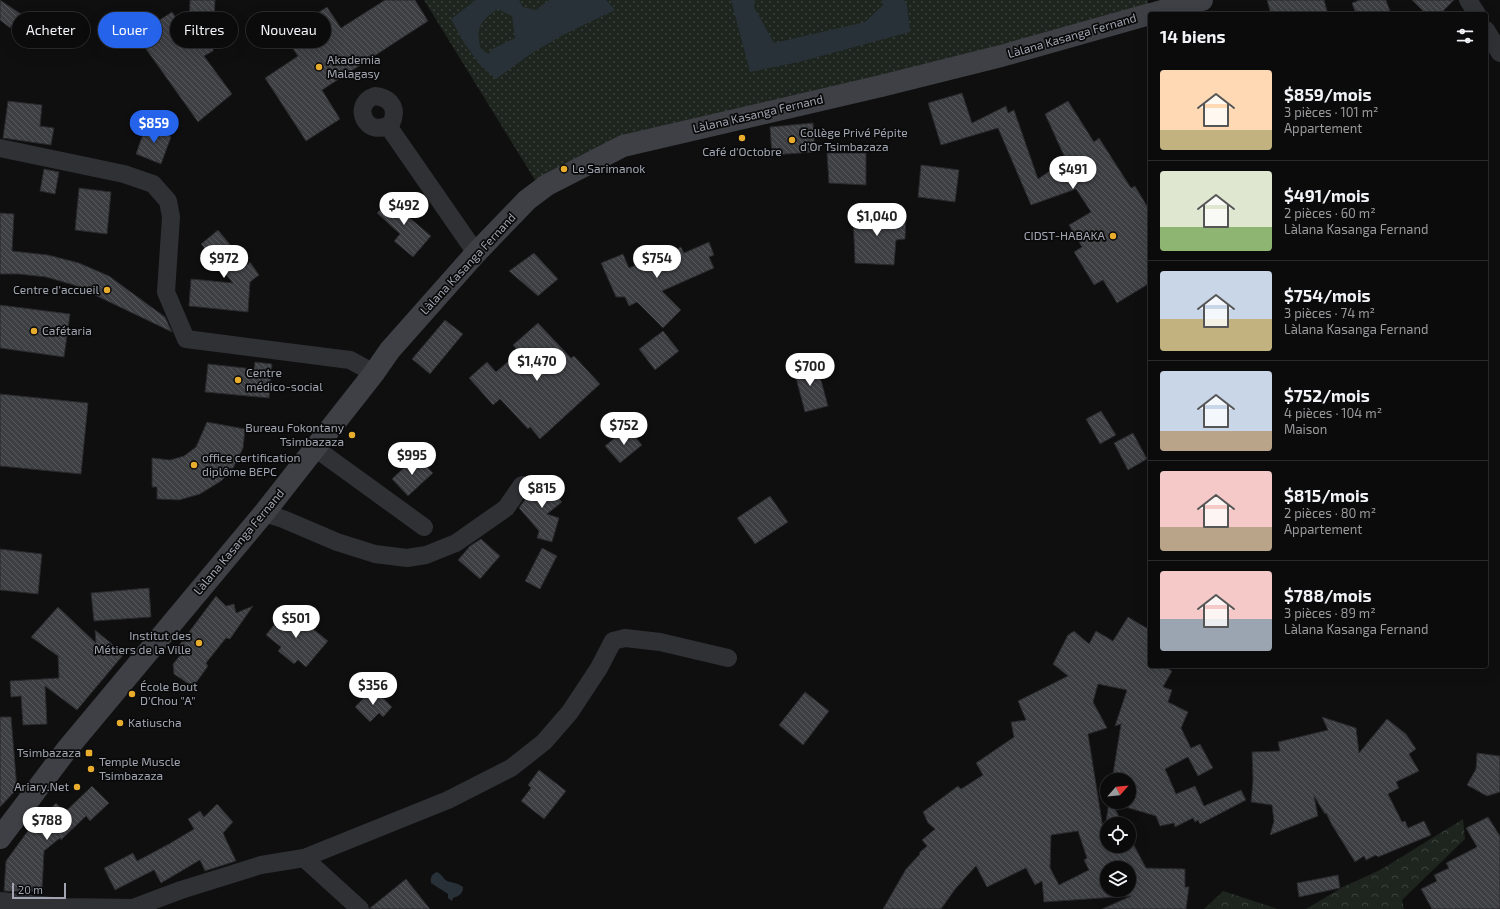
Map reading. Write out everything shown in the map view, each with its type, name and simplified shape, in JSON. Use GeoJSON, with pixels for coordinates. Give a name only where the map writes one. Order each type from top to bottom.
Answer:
{"type":"FeatureCollection","features":[{"type":"Feature","properties":{"kind":"street","name":"Làlana Kasanga Fernand"},"geometry":{"type":"LineString","coordinates":[[1158,12],[1202,0]]}},
{"type":"Feature","properties":{"kind":"street"},"geometry":{"type":"LineString","coordinates":[[1468,0],[1476,12]]}},
{"type":"Feature","properties":{"kind":"street","name":"Làlana Kasanga Fernand"},"geometry":{"type":"LineString","coordinates":[[0,838],[68,748],[264,513],[374,373],[390,350],[476,254],[527,200],[547,185],[623,146],[881,86],[1001,56],[1148,15]]}},
{"type":"Feature","properties":{"kind":"street"},"geometry":{"type":"LineString","coordinates":[[1488,33],[1500,54]]}},
{"type":"Feature","properties":{"kind":"street"},"geometry":{"type":"LineString","coordinates":[[388,126],[476,254]]}},
{"type":"Feature","properties":{"kind":"street"},"geometry":{"type":"LineString","coordinates":[[0,148],[124,174],[153,184],[168,201],[171,217],[166,292],[186,339],[350,360],[374,373]]}},
{"type":"Feature","properties":{"kind":"street"},"geometry":{"type":"LineString","coordinates":[[315,448],[424,527]]}},
{"type":"Feature","properties":{"kind":"street"},"geometry":{"type":"LineString","coordinates":[[264,513],[337,542],[375,554],[407,558],[426,555],[456,543],[506,508],[522,485]]}},
{"type":"Feature","properties":{"kind":"street"},"geometry":{"type":"LineString","coordinates":[[0,901],[63,907],[133,908],[181,890],[261,865],[304,858],[448,800],[511,768],[544,742],[570,712],[599,668],[613,641],[625,638],[660,642],[728,658]]}},
{"type":"Feature","properties":{"kind":"street"},"geometry":{"type":"LineString","coordinates":[[304,858],[360,909]]}},
{"type":"Feature","properties":{"kind":"green space"},"geometry":{"type":"Polygon","coordinates":[[[424,0],[1148,0],[1148,5],[930,65],[724,112],[538,185],[424,0]]]}},
{"type":"Feature","properties":{"kind":"green space"},"geometry":{"type":"Polygon","coordinates":[[[1463,819],[1465,839],[1402,900],[1404,909],[1306,909],[1343,887],[1382,869],[1463,819]]]}},
{"type":"Feature","properties":{"kind":"green space"},"geometry":{"type":"Polygon","coordinates":[[[1223,891],[1278,909],[1204,909],[1223,891]]]}},
{"type":"Feature","properties":{"kind":"shaded area"},"geometry":{"type":"Polygon","coordinates":[[[476,0],[519,0],[523,7],[536,10],[549,0],[606,0],[615,10],[565,34],[532,53],[496,79],[481,66],[464,43],[451,19],[476,0]],[[498,9],[483,21],[479,30],[479,42],[481,49],[489,54],[492,49],[515,38],[512,16],[498,9]]]}},
{"type":"Feature","properties":{"kind":"shaded area"},"geometry":{"type":"Polygon","coordinates":[[[731,0],[755,0],[754,7],[774,43],[865,22],[883,5],[882,0],[904,0],[907,5],[910,32],[799,62],[750,72],[731,0]]]}},
{"type":"Feature","properties":{"kind":"shaded area"},"geometry":{"type":"Polygon","coordinates":[[[437,872],[447,881],[463,887],[461,893],[453,898],[452,901],[448,898],[448,894],[431,883],[432,876],[437,872]]]}},
{"type":"Feature","properties":{"kind":"building"},"geometry":{"type":"Polygon","coordinates":[[[0,0],[18,12],[12,12],[12,25],[10,28],[0,20],[0,0]]]}},
{"type":"Feature","properties":{"kind":"building"},"geometry":{"type":"Polygon","coordinates":[[[190,0],[215,0],[215,12],[190,12],[190,0]]]}},
{"type":"Feature","properties":{"kind":"building","name":"Akademia Malagasy"},"geometry":{"type":"Polygon","coordinates":[[[385,0],[415,0],[428,21],[322,90],[340,119],[306,141],[265,78],[298,56],[292,48],[331,48],[331,13],[341,28],[385,0]]]}},
{"type":"Feature","properties":{"kind":"building"},"geometry":{"type":"Polygon","coordinates":[[[1267,0],[1324,0],[1327,12],[1270,12],[1267,0]]]}},
{"type":"Feature","properties":{"kind":"building"},"geometry":{"type":"Polygon","coordinates":[[[1360,0],[1386,0],[1390,12],[1355,12],[1352,3],[1360,0]]]}},
{"type":"Feature","properties":{"kind":"building"},"geometry":{"type":"Polygon","coordinates":[[[1412,0],[1454,0],[1442,12],[1424,12],[1412,0]]]}},
{"type":"Feature","properties":{"kind":"building","name":"Akademia Malagasy"},"geometry":{"type":"Polygon","coordinates":[[[327,7],[330,12],[319,12],[327,7]]]}},
{"type":"Feature","properties":{"kind":"building"},"geometry":{"type":"Polygon","coordinates":[[[170,13],[170,48],[213,48],[213,51],[204,56],[232,94],[198,122],[145,48],[162,48],[162,18],[170,13]]]}},
{"type":"Feature","properties":{"kind":"building"},"geometry":{"type":"Polygon","coordinates":[[[962,93],[972,123],[1006,106],[1008,113],[1014,110],[1038,179],[1066,160],[1045,114],[1068,101],[1094,142],[1099,138],[1131,188],[1135,186],[1148,208],[1148,284],[1117,303],[1103,280],[1094,285],[1074,252],[1082,247],[1069,225],[1091,212],[1076,189],[1031,205],[998,128],[941,145],[928,103],[962,93]]]}},
{"type":"Feature","properties":{"kind":"building"},"geometry":{"type":"Polygon","coordinates":[[[8,101],[42,105],[40,126],[54,128],[51,145],[3,138],[8,101]]]}},
{"type":"Feature","properties":{"kind":"building"},"geometry":{"type":"Polygon","coordinates":[[[159,122],[171,137],[161,164],[136,154],[143,134],[159,122]]]}},
{"type":"Feature","properties":{"kind":"building","name":"Collège Privé Pépite d'Or Tsimbazaza"},"geometry":{"type":"Polygon","coordinates":[[[813,123],[815,152],[772,155],[770,127],[813,123]]]}},
{"type":"Feature","properties":{"kind":"building"},"geometry":{"type":"Polygon","coordinates":[[[827,153],[866,153],[866,185],[829,183],[827,153]]]}},
{"type":"Feature","properties":{"kind":"building"},"geometry":{"type":"Polygon","coordinates":[[[921,165],[959,170],[955,202],[918,197],[921,165]]]}},
{"type":"Feature","properties":{"kind":"building"},"geometry":{"type":"Polygon","coordinates":[[[44,169],[59,172],[55,194],[40,191],[44,169]]]}},
{"type":"Feature","properties":{"kind":"building"},"geometry":{"type":"Polygon","coordinates":[[[79,188],[111,192],[107,234],[75,230],[79,188]]]}},
{"type":"Feature","properties":{"kind":"building"},"geometry":{"type":"Polygon","coordinates":[[[395,193],[410,207],[404,213],[431,236],[413,257],[394,241],[400,234],[377,213],[395,193]]]}},
{"type":"Feature","properties":{"kind":"building","name":"Centre d'accueil"},"geometry":{"type":"Polygon","coordinates":[[[0,213],[14,214],[12,251],[48,255],[79,263],[109,276],[165,317],[172,332],[74,285],[46,277],[19,274],[0,274],[0,213]]]}},
{"type":"Feature","properties":{"kind":"building"},"geometry":{"type":"Polygon","coordinates":[[[853,213],[906,215],[905,239],[896,240],[894,265],[855,263],[853,213]]]}},
{"type":"Feature","properties":{"kind":"building"},"geometry":{"type":"Polygon","coordinates":[[[218,230],[247,265],[250,262],[259,275],[250,282],[248,312],[189,306],[191,279],[233,283],[201,244],[218,230]]]}},
{"type":"Feature","properties":{"kind":"building"},"geometry":{"type":"Polygon","coordinates":[[[709,242],[714,255],[709,257],[714,268],[662,291],[681,310],[663,328],[637,302],[629,306],[625,297],[616,297],[601,263],[623,254],[629,268],[681,247],[684,253],[709,242]]]}},
{"type":"Feature","properties":{"kind":"building"},"geometry":{"type":"Polygon","coordinates":[[[534,253],[558,279],[538,296],[509,271],[534,253]]]}},
{"type":"Feature","properties":{"kind":"building","name":"Cafétaria"},"geometry":{"type":"Polygon","coordinates":[[[0,305],[70,314],[64,357],[0,348],[0,305]]]}},
{"type":"Feature","properties":{"kind":"building"},"geometry":{"type":"Polygon","coordinates":[[[445,320],[463,334],[430,374],[412,359],[445,320]]]}},
{"type":"Feature","properties":{"kind":"building"},"geometry":{"type":"Polygon","coordinates":[[[538,323],[571,358],[574,356],[600,384],[540,439],[530,427],[528,429],[500,399],[493,405],[469,378],[487,362],[496,372],[519,352],[513,345],[538,323]]]}},
{"type":"Feature","properties":{"kind":"building"},"geometry":{"type":"Polygon","coordinates":[[[663,331],[679,351],[655,370],[639,349],[663,331]]]}},
{"type":"Feature","properties":{"kind":"building","name":"Centre médico-social"},"geometry":{"type":"Polygon","coordinates":[[[255,362],[272,364],[269,398],[205,392],[208,364],[254,369],[255,362]]]}},
{"type":"Feature","properties":{"kind":"building"},"geometry":{"type":"Polygon","coordinates":[[[816,362],[828,406],[805,412],[793,367],[816,362]]]}},
{"type":"Feature","properties":{"kind":"building"},"geometry":{"type":"Polygon","coordinates":[[[0,394],[88,403],[81,474],[0,466],[0,394]]]}},
{"type":"Feature","properties":{"kind":"building"},"geometry":{"type":"Polygon","coordinates":[[[1101,411],[1116,435],[1100,444],[1086,419],[1101,411]]]}},
{"type":"Feature","properties":{"kind":"building","name":"office certification diplôme BEPC"},"geometry":{"type":"Polygon","coordinates":[[[207,422],[245,429],[243,448],[232,470],[221,481],[200,494],[179,500],[157,499],[157,487],[152,487],[152,458],[170,460],[184,456],[196,447],[207,422]]]}},
{"type":"Feature","properties":{"kind":"building"},"geometry":{"type":"Polygon","coordinates":[[[627,428],[642,445],[620,463],[605,446],[627,428]]]}},
{"type":"Feature","properties":{"kind":"building"},"geometry":{"type":"Polygon","coordinates":[[[1133,433],[1147,459],[1128,470],[1114,443],[1133,433]]]}},
{"type":"Feature","properties":{"kind":"building"},"geometry":{"type":"Polygon","coordinates":[[[416,456],[433,473],[408,496],[392,479],[416,456]]]}},
{"type":"Feature","properties":{"kind":"building"},"geometry":{"type":"Polygon","coordinates":[[[540,476],[562,502],[547,514],[559,518],[552,542],[537,538],[539,531],[519,508],[531,491],[532,483],[540,476]]]}},
{"type":"Feature","properties":{"kind":"building"},"geometry":{"type":"Polygon","coordinates":[[[770,496],[788,522],[755,544],[737,518],[770,496]]]}},
{"type":"Feature","properties":{"kind":"building"},"geometry":{"type":"Polygon","coordinates":[[[481,539],[500,556],[480,579],[458,560],[470,546],[481,539]]]}},
{"type":"Feature","properties":{"kind":"building"},"geometry":{"type":"Polygon","coordinates":[[[542,548],[557,556],[540,589],[525,581],[542,548]]]}},
{"type":"Feature","properties":{"kind":"building"},"geometry":{"type":"Polygon","coordinates":[[[0,549],[42,554],[38,594],[0,590],[0,549]]]}},
{"type":"Feature","properties":{"kind":"building"},"geometry":{"type":"Polygon","coordinates":[[[149,588],[151,617],[94,621],[91,593],[149,588]]]}},
{"type":"Feature","properties":{"kind":"building","name":"Institut des Métiers de la Ville"},"geometry":{"type":"Polygon","coordinates":[[[216,596],[226,606],[234,604],[236,613],[253,606],[230,639],[226,638],[206,663],[208,666],[193,687],[174,674],[173,664],[183,652],[177,648],[216,596]]]}},
{"type":"Feature","properties":{"kind":"building"},"geometry":{"type":"Polygon","coordinates":[[[58,607],[96,643],[95,630],[124,654],[77,710],[45,686],[47,724],[23,725],[21,696],[11,697],[10,681],[59,678],[58,656],[31,637],[58,607]]]}},
{"type":"Feature","properties":{"kind":"building"},"geometry":{"type":"Polygon","coordinates":[[[287,608],[328,641],[306,667],[298,660],[294,664],[278,651],[281,647],[266,635],[287,608]]]}},
{"type":"Feature","properties":{"kind":"building"},"geometry":{"type":"Polygon","coordinates":[[[1128,617],[1148,629],[1148,668],[1167,668],[1172,671],[1163,687],[1172,690],[1168,702],[1188,712],[1181,728],[1191,748],[1200,744],[1213,768],[1198,776],[1188,757],[1165,769],[1176,794],[1195,786],[1204,806],[1241,790],[1246,800],[1200,824],[1198,820],[1195,822],[1193,818],[1175,827],[1174,823],[1160,826],[1156,816],[1132,809],[1136,809],[1136,773],[1113,773],[1121,724],[1115,726],[1127,690],[1098,684],[1093,702],[1107,728],[1088,734],[1101,817],[1100,817],[1100,853],[1136,853],[1136,849],[1146,868],[1185,869],[1185,887],[1189,887],[1186,909],[1102,909],[1129,897],[1136,897],[1136,861],[1100,861],[1100,897],[1116,897],[1044,902],[1042,881],[1035,885],[1026,868],[987,887],[976,866],[956,888],[941,909],[883,909],[906,869],[927,846],[922,840],[935,829],[928,823],[923,812],[958,786],[961,789],[983,775],[976,763],[1014,737],[1011,722],[1026,720],[1018,701],[1068,676],[1053,664],[1068,635],[1074,631],[1089,644],[1096,631],[1113,641],[1128,617]],[[1078,831],[1051,835],[1050,868],[1059,885],[1089,870],[1084,860],[1087,858],[1078,831]]]}},
{"type":"Feature","properties":{"kind":"building"},"geometry":{"type":"Polygon","coordinates":[[[373,688],[392,707],[383,717],[379,713],[370,722],[355,707],[373,688]]]}},
{"type":"Feature","properties":{"kind":"building"},"geometry":{"type":"Polygon","coordinates":[[[805,692],[829,711],[803,745],[779,725],[805,692]]]}},
{"type":"Feature","properties":{"kind":"building"},"geometry":{"type":"Polygon","coordinates":[[[0,717],[11,717],[17,789],[0,807],[0,717]]]}},
{"type":"Feature","properties":{"kind":"building"},"geometry":{"type":"Polygon","coordinates":[[[1322,717],[1356,728],[1359,753],[1387,719],[1406,734],[1416,749],[1409,754],[1419,771],[1396,782],[1399,788],[1388,794],[1402,822],[1405,821],[1408,828],[1424,821],[1431,835],[1378,857],[1376,855],[1366,860],[1364,856],[1355,862],[1326,813],[1325,814],[1314,796],[1318,816],[1270,835],[1274,821],[1272,805],[1251,802],[1253,780],[1252,752],[1280,751],[1278,742],[1328,730],[1322,717]]]}},
{"type":"Feature","properties":{"kind":"building"},"geometry":{"type":"Polygon","coordinates":[[[1477,753],[1500,756],[1500,792],[1487,796],[1467,785],[1476,769],[1477,753]]]}},
{"type":"Feature","properties":{"kind":"building"},"geometry":{"type":"Polygon","coordinates":[[[539,770],[566,791],[544,819],[521,801],[531,788],[528,785],[539,770]]]}},
{"type":"Feature","properties":{"kind":"building"},"geometry":{"type":"Polygon","coordinates":[[[92,786],[109,803],[90,821],[86,816],[61,840],[60,838],[44,851],[42,892],[4,891],[6,861],[30,828],[56,803],[65,812],[92,786]]]}},
{"type":"Feature","properties":{"kind":"building"},"geometry":{"type":"Polygon","coordinates":[[[217,804],[233,822],[223,833],[236,861],[205,871],[200,860],[161,883],[154,870],[115,890],[104,868],[133,853],[137,861],[169,844],[194,829],[188,819],[200,811],[204,817],[217,804]]]}},
{"type":"Feature","properties":{"kind":"building"},"geometry":{"type":"Polygon","coordinates":[[[1108,809],[1115,809],[1119,817],[1107,817],[1108,809]]]}},
{"type":"Feature","properties":{"kind":"building"},"geometry":{"type":"Polygon","coordinates":[[[1488,817],[1500,836],[1500,909],[1432,909],[1421,889],[1437,881],[1434,875],[1449,868],[1446,863],[1477,847],[1466,828],[1488,817]]]}},
{"type":"Feature","properties":{"kind":"building"},"geometry":{"type":"Polygon","coordinates":[[[1338,875],[1340,888],[1299,897],[1297,883],[1338,875]]]}},
{"type":"Feature","properties":{"kind":"building"},"geometry":{"type":"Polygon","coordinates":[[[406,879],[430,909],[370,909],[370,908],[406,879]]]}},
{"type":"Feature","properties":{"kind":"place","name":"Akademia Malagasy"},"geometry":{"type":"Point","coordinates":[319,67]}},
{"type":"Feature","properties":{"kind":"place","name":"Café d'Octobre"},"geometry":{"type":"Point","coordinates":[742,138]}},
{"type":"Feature","properties":{"kind":"place","name":"Collège Privé Pépite d'Or Tsimbazaza"},"geometry":{"type":"Point","coordinates":[792,140]}},
{"type":"Feature","properties":{"kind":"place","name":"Le Sarimanok"},"geometry":{"type":"Point","coordinates":[564,169]}},
{"type":"Feature","properties":{"kind":"place","name":"CIDST-HABAKA"},"geometry":{"type":"Point","coordinates":[1113,236]}},
{"type":"Feature","properties":{"kind":"place","name":"Centre d'accueil"},"geometry":{"type":"Point","coordinates":[107,290]}},
{"type":"Feature","properties":{"kind":"place","name":"Cafétaria"},"geometry":{"type":"Point","coordinates":[34,331]}},
{"type":"Feature","properties":{"kind":"place","name":"Centre médico-social"},"geometry":{"type":"Point","coordinates":[238,380]}},
{"type":"Feature","properties":{"kind":"place","name":"Bureau Fokontany Tsimbazaza"},"geometry":{"type":"Point","coordinates":[352,435]}},
{"type":"Feature","properties":{"kind":"place","name":"office certification diplôme BEPC"},"geometry":{"type":"Point","coordinates":[194,465]}},
{"type":"Feature","properties":{"kind":"place","name":"Institut des Métiers de la Ville"},"geometry":{"type":"Point","coordinates":[199,643]}},
{"type":"Feature","properties":{"kind":"place","name":"École Bout D'Chou \"A\""},"geometry":{"type":"Point","coordinates":[132,694]}},
{"type":"Feature","properties":{"kind":"place","name":"Katiuscha"},"geometry":{"type":"Point","coordinates":[120,723]}},
{"type":"Feature","properties":{"kind":"place","name":"Tsimbazaza"},"geometry":{"type":"Point","coordinates":[89,753]}},
{"type":"Feature","properties":{"kind":"place","name":"Temple Muscle Tsimbazaza"},"geometry":{"type":"Point","coordinates":[91,769]}},
{"type":"Feature","properties":{"kind":"place","name":"Ariary.Net"},"geometry":{"type":"Point","coordinates":[77,787]}}]}
